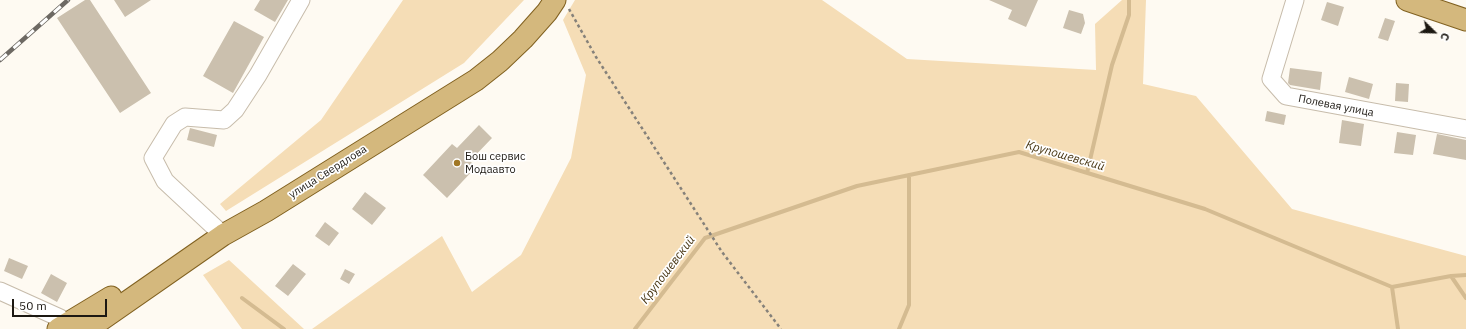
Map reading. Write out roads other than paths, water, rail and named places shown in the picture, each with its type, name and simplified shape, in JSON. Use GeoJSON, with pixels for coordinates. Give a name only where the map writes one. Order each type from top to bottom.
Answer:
{"type":"FeatureCollection","features":[{"type":"Feature","properties":{"kind":"main road"},"geometry":{"type":"LineString","coordinates":[[1407,0],[1466,20]]}},
{"type":"Feature","properties":{"kind":"main road","name":"улица Свердлова"},"geometry":{"type":"LineString","coordinates":[[88,329],[223,235],[266,211],[476,80],[524,39],[547,12],[561,3]]}},
{"type":"Feature","properties":{"kind":"main road"},"geometry":{"type":"LineString","coordinates":[[61,327],[147,275],[223,235]]}},
{"type":"Feature","properties":{"kind":"street"},"geometry":{"type":"LineString","coordinates":[[223,235],[165,181],[153,158],[174,124],[185,117],[224,120],[235,110],[258,75],[301,0]]}},
{"type":"Feature","properties":{"kind":"street","name":"Полевая улица"},"geometry":{"type":"LineString","coordinates":[[1295,0],[1271,79],[1286,96],[1466,129]]}},
{"type":"Feature","properties":{"kind":"street"},"geometry":{"type":"LineString","coordinates":[[0,291],[60,318],[61,327]]}},
{"type":"Feature","properties":{"kind":"waterway"},"geometry":{"type":"LineString","coordinates":[[1087,173],[1112,65],[1129,15],[1129,0]]}},
{"type":"Feature","properties":{"kind":"waterway","name":"Крупошевский"},"geometry":{"type":"LineString","coordinates":[[635,329],[705,238],[857,186],[1019,152],[1205,209],[1392,287],[1451,276],[1466,298]]}},
{"type":"Feature","properties":{"kind":"waterway"},"geometry":{"type":"LineString","coordinates":[[899,329],[909,305],[909,175]]}},
{"type":"Feature","properties":{"kind":"waterway"},"geometry":{"type":"LineString","coordinates":[[1451,276],[1466,275]]}},
{"type":"Feature","properties":{"kind":"waterway"},"geometry":{"type":"LineString","coordinates":[[1392,287],[1398,329]]}},
{"type":"Feature","properties":{"kind":"waterway","name":"Крупошевский"},"geometry":{"type":"LineString","coordinates":[[242,298],[284,329]]}},
{"type":"Feature","properties":{"kind":"railway"},"geometry":{"type":"LineString","coordinates":[[0,60],[68,0]]}},
{"type":"Feature","properties":{"kind":"place","name":"Бош сервис Модаавто"},"geometry":{"type":"Point","coordinates":[457,163]}}]}
